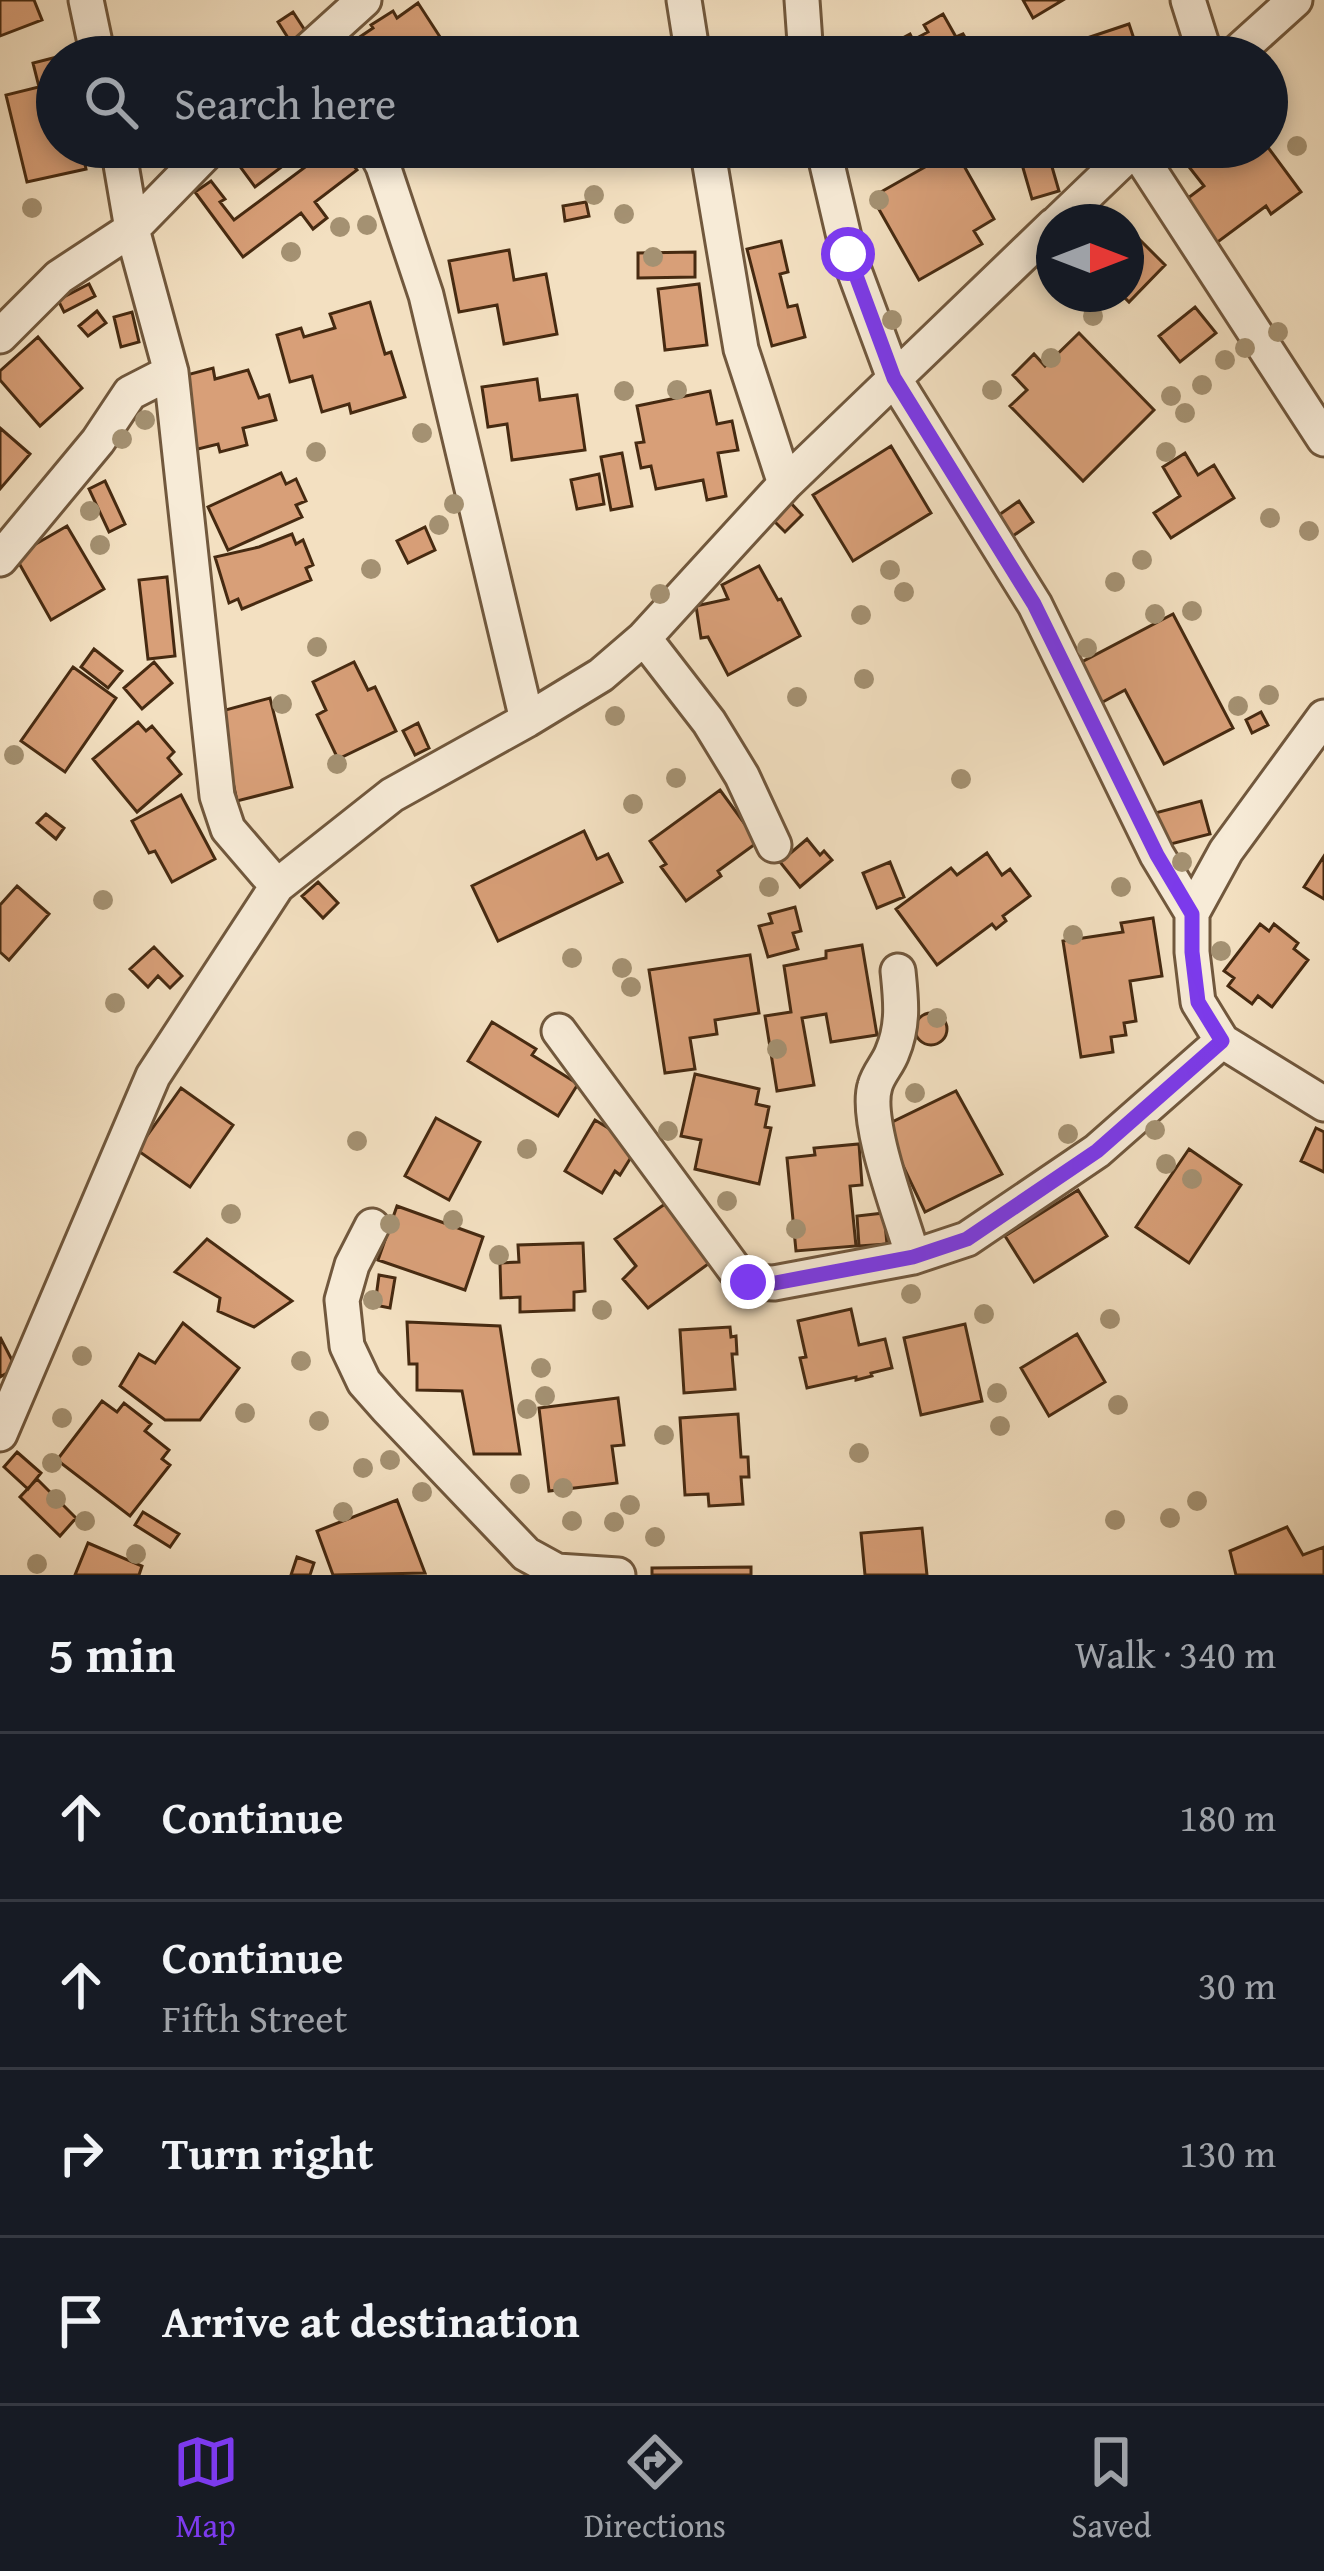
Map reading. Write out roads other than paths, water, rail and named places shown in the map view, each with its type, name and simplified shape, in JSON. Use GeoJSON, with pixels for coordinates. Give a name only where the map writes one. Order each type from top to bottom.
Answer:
{"type":"FeatureCollection","features":[{"type":"Feature","properties":{"kind":"street"},"geometry":{"type":"LineString","coordinates":[[86,0],[94,36]]}},
{"type":"Feature","properties":{"kind":"street"},"geometry":{"type":"LineString","coordinates":[[329,36],[364,0]]}},
{"type":"Feature","properties":{"kind":"street"},"geometry":{"type":"LineString","coordinates":[[683,0],[689,36]]}},
{"type":"Feature","properties":{"kind":"street"},"geometry":{"type":"LineString","coordinates":[[802,0],[805,36]]}},
{"type":"Feature","properties":{"kind":"street"},"geometry":{"type":"LineString","coordinates":[[1188,0],[1199,36]]}},
{"type":"Feature","properties":{"kind":"street"},"geometry":{"type":"LineString","coordinates":[[1255,36],[1295,0]]}},
{"type":"Feature","properties":{"kind":"street"},"geometry":{"type":"LineString","coordinates":[[122,168],[132,229],[171,371],[217,796],[228,829],[277,886]]}},
{"type":"Feature","properties":{"kind":"street"},"geometry":{"type":"LineString","coordinates":[[0,336],[59,277],[132,229],[192,168]]}},
{"type":"Feature","properties":{"kind":"street"},"geometry":{"type":"LineString","coordinates":[[384,168],[426,295],[527,720]]}},
{"type":"Feature","properties":{"kind":"street"},"geometry":{"type":"LineString","coordinates":[[711,168],[741,349],[785,484]]}},
{"type":"Feature","properties":{"kind":"street"},"geometry":{"type":"LineString","coordinates":[[828,168],[848,254],[894,378],[1034,604],[1157,855],[1192,914]]}},
{"type":"Feature","properties":{"kind":"street"},"geometry":{"type":"LineString","coordinates":[[1077,204],[1115,168]]}},
{"type":"Feature","properties":{"kind":"street"},"geometry":{"type":"LineString","coordinates":[[1149,168],[1324,440]]}},
{"type":"Feature","properties":{"kind":"street"},"geometry":{"type":"LineString","coordinates":[[0,1434],[153,1076],[277,886],[392,795],[601,675],[644,638],[785,484],[1036,243]]}},
{"type":"Feature","properties":{"kind":"street"},"geometry":{"type":"LineString","coordinates":[[0,559],[98,441],[130,393],[171,371]]}},
{"type":"Feature","properties":{"kind":"street"},"geometry":{"type":"LineString","coordinates":[[644,638],[709,722],[742,776],[773,844]]}},
{"type":"Feature","properties":{"kind":"street"},"geometry":{"type":"LineString","coordinates":[[1324,717],[1226,851],[1192,914],[1198,1002],[1222,1041],[1324,1104]]}},
{"type":"Feature","properties":{"kind":"street"},"geometry":{"type":"LineString","coordinates":[[898,971],[900,1030],[874,1087],[873,1120],[913,1257]]}},
{"type":"Feature","properties":{"kind":"street"},"geometry":{"type":"LineString","coordinates":[[559,1031],[735,1270],[748,1282],[775,1283],[913,1257],[967,1239],[1097,1151],[1222,1041]]}},
{"type":"Feature","properties":{"kind":"street"},"geometry":{"type":"LineString","coordinates":[[372,1226],[352,1265],[342,1300],[347,1346],[364,1382],[526,1554],[557,1571],[619,1575]]}}]}
